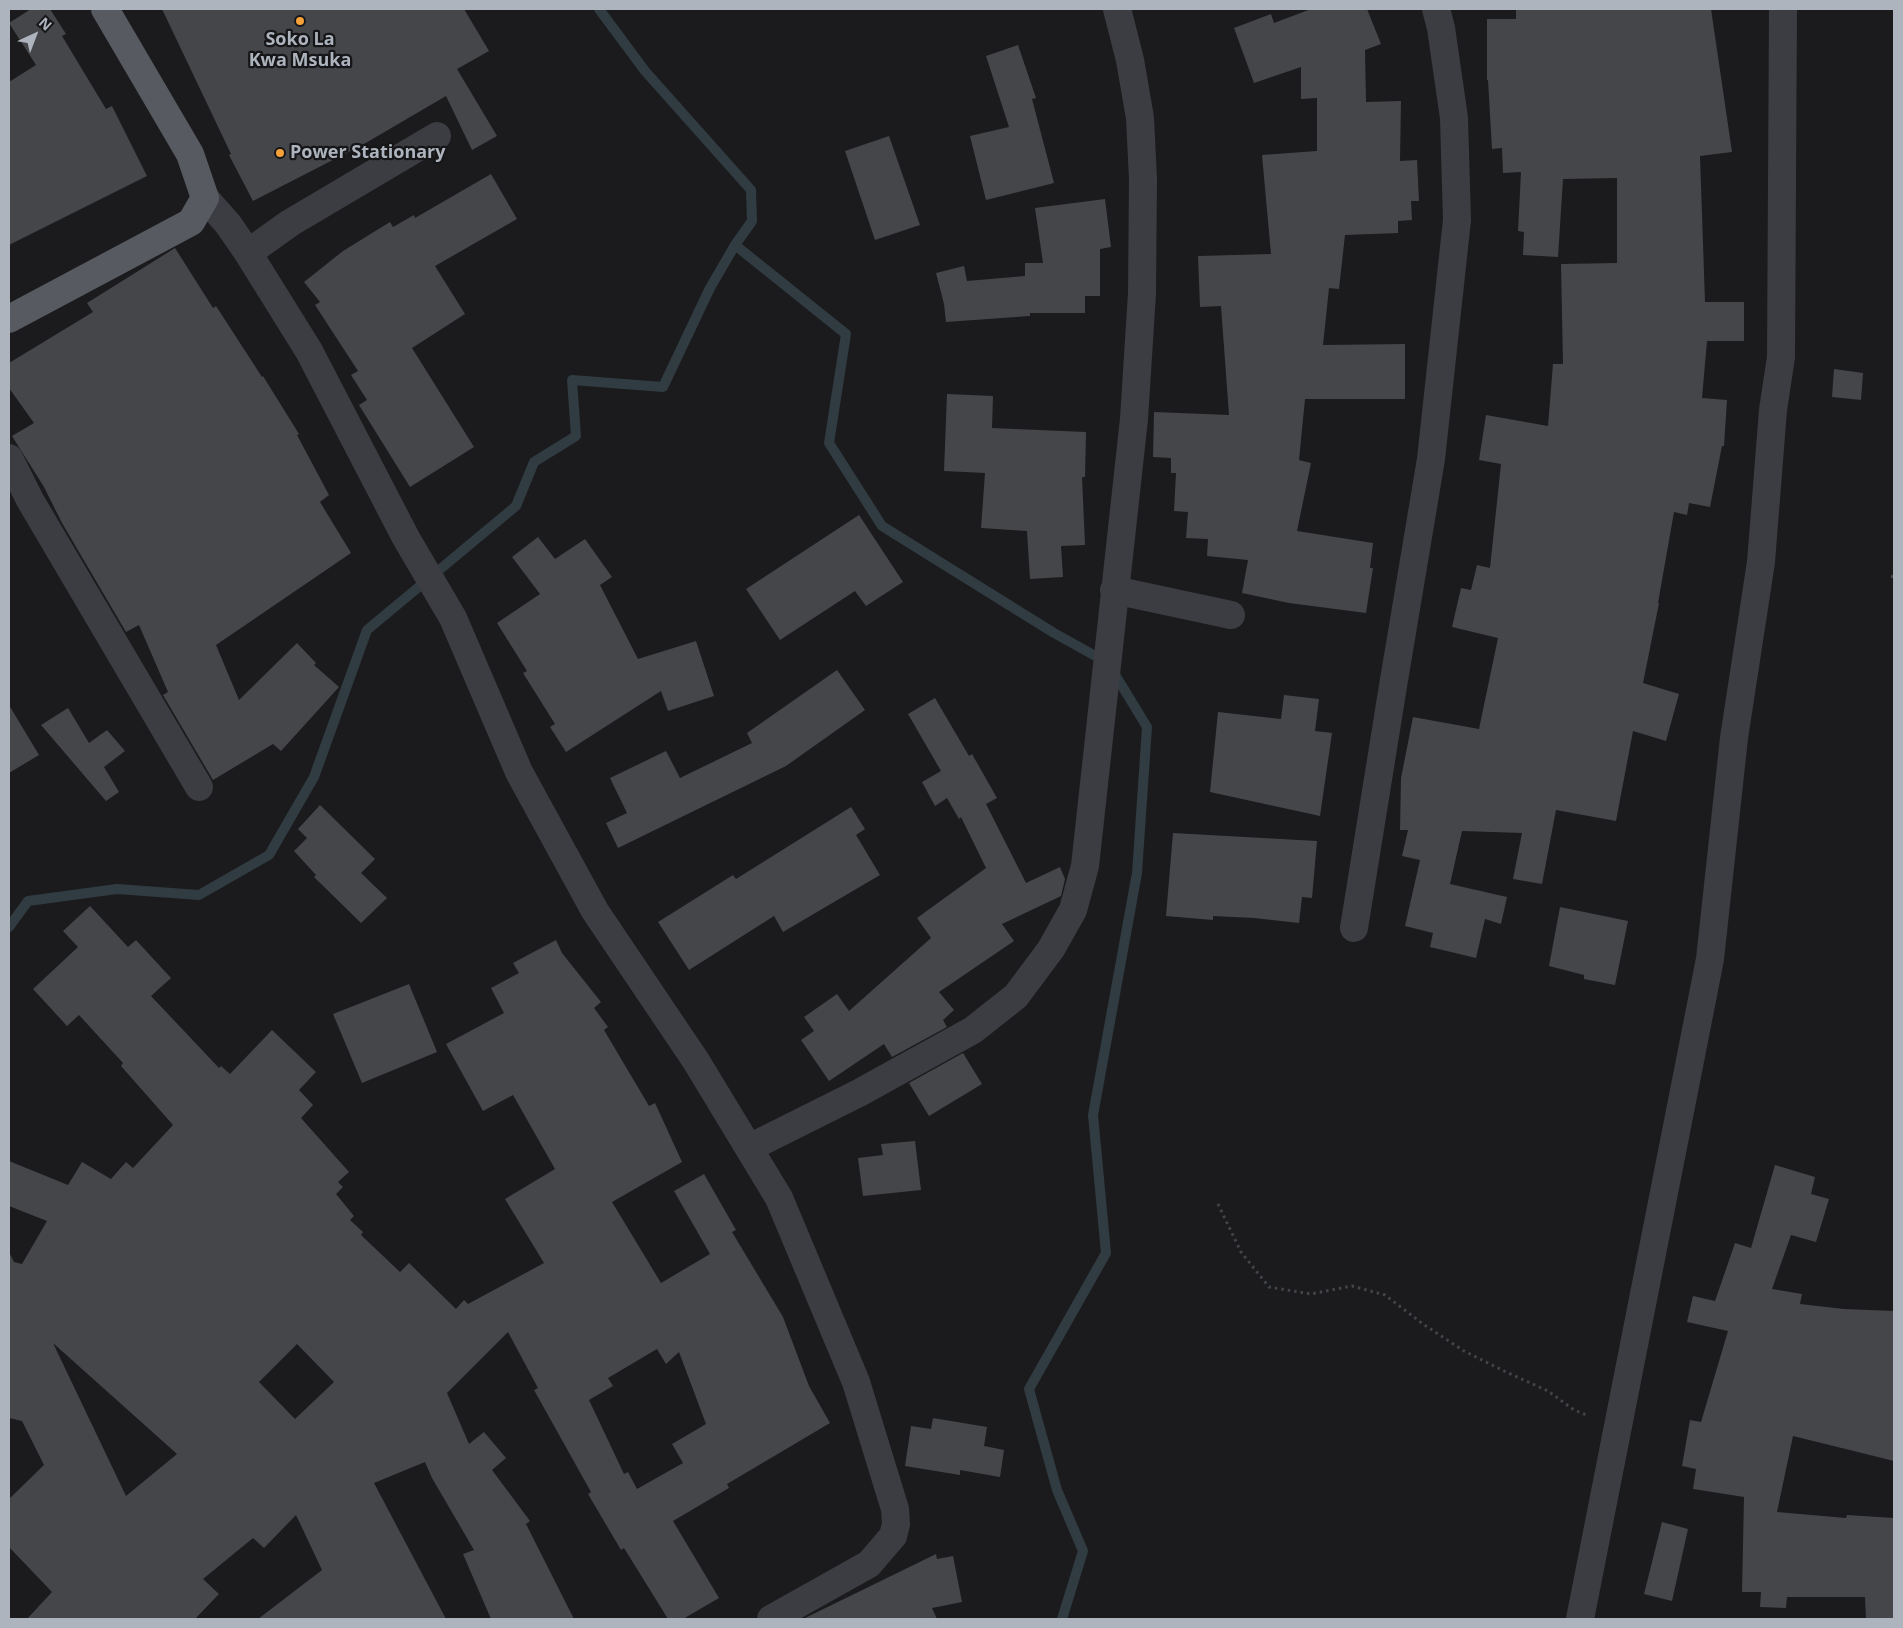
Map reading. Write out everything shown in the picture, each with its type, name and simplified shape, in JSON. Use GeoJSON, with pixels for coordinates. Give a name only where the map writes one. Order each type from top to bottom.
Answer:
{"type":"FeatureCollection","features":[{"type":"Feature","properties":{"kind":"main road"},"geometry":{"type":"LineString","coordinates":[[9,319],[191,222],[205,198],[190,154],[105,9]]}},
{"type":"Feature","properties":{"kind":"street"},"geometry":{"type":"LineString","coordinates":[[749,1148],[859,1093],[973,1030],[1016,996],[1051,949],[1073,910],[1085,866],[1135,410],[1142,293],[1143,189],[1140,118],[1130,60],[1117,9]]}},
{"type":"Feature","properties":{"kind":"street"},"geometry":{"type":"LineString","coordinates":[[1354,928],[1432,459],[1457,220],[1454,118],[1442,28],[1436,9]]}},
{"type":"Feature","properties":{"kind":"street"},"geometry":{"type":"LineString","coordinates":[[1580,1619],[1710,959],[1734,738],[1761,562],[1773,410],[1781,357],[1783,9]]}},
{"type":"Feature","properties":{"kind":"street"},"geometry":{"type":"LineString","coordinates":[[248,253],[290,223],[437,136]]}},
{"type":"Feature","properties":{"kind":"street"},"geometry":{"type":"LineString","coordinates":[[205,198],[228,224],[248,253],[309,351],[406,538],[453,618],[519,772],[590,903],[696,1061],[779,1198],[856,1382],[896,1516],[893,1536],[869,1564],[771,1619]]}},
{"type":"Feature","properties":{"kind":"street"},"geometry":{"type":"LineString","coordinates":[[9,458],[30,500],[199,787]]}},
{"type":"Feature","properties":{"kind":"street"},"geometry":{"type":"LineString","coordinates":[[1114,590],[1231,614]]}},
{"type":"Feature","properties":{"kind":"path"},"geometry":{"type":"LineString","coordinates":[[1218,1204],[1240,1252],[1269,1287],[1311,1294],[1352,1286],[1385,1295],[1423,1324],[1464,1350],[1548,1391],[1574,1410],[1619,1428]]}},
{"type":"Feature","properties":{"kind":"building"},"geometry":{"type":"Polygon","coordinates":[[[31,9],[50,9],[66,34],[62,36],[106,109],[112,106],[147,176],[9,245],[9,82],[36,65],[9,23],[31,9]]]}},
{"type":"Feature","properties":{"kind":"building"},"geometry":{"type":"Polygon","coordinates":[[[162,9],[464,9],[489,51],[457,69],[497,136],[472,150],[446,96],[364,144],[253,201],[229,155],[231,154],[162,9]]]}},
{"type":"Feature","properties":{"kind":"building"},"geometry":{"type":"Polygon","coordinates":[[[1311,9],[1367,9],[1381,44],[1365,50],[1366,102],[1401,101],[1400,161],[1417,160],[1419,201],[1411,201],[1412,220],[1398,221],[1398,233],[1345,235],[1339,289],[1329,288],[1323,345],[1405,344],[1405,399],[1305,399],[1299,460],[1311,463],[1297,531],[1373,543],[1370,568],[1373,568],[1366,613],[1289,603],[1242,593],[1248,560],[1207,556],[1208,539],[1186,538],[1188,512],[1174,511],[1176,473],[1171,473],[1171,458],[1153,457],[1154,412],[1229,415],[1221,306],[1200,307],[1198,256],[1271,254],[1262,155],[1317,151],[1317,98],[1301,99],[1301,67],[1254,83],[1234,28],[1271,14],[1274,23],[1311,9]]]}},
{"type":"Feature","properties":{"kind":"building"},"geometry":{"type":"Polygon","coordinates":[[[1516,9],[1711,9],[1732,152],[1700,156],[1705,302],[1744,302],[1744,341],[1707,341],[1702,398],[1727,400],[1724,446],[1722,446],[1710,507],[1689,503],[1687,515],[1674,512],[1643,683],[1679,694],[1666,741],[1633,731],[1616,821],[1556,810],[1542,884],[1513,879],[1522,833],[1462,831],[1450,884],[1507,897],[1501,924],[1485,919],[1476,958],[1430,947],[1433,933],[1405,926],[1420,860],[1402,856],[1408,830],[1400,830],[1401,778],[1413,717],[1479,729],[1498,638],[1452,627],[1461,588],[1471,590],[1477,565],[1490,568],[1501,464],[1479,460],[1486,415],[1548,426],[1553,364],[1563,364],[1561,264],[1617,263],[1617,178],[1563,179],[1558,257],[1523,255],[1524,232],[1518,231],[1521,172],[1503,173],[1502,148],[1492,149],[1487,80],[1487,19],[1516,19],[1516,9]]]}},
{"type":"Feature","properties":{"kind":"building"},"geometry":{"type":"Polygon","coordinates":[[[1018,45],[1036,98],[1032,99],[1054,183],[986,200],[970,136],[1009,127],[986,56],[1018,45]]]}},
{"type":"Feature","properties":{"kind":"building"},"geometry":{"type":"Polygon","coordinates":[[[889,136],[920,225],[875,240],[845,151],[889,136]]]}},
{"type":"Feature","properties":{"kind":"building"},"geometry":{"type":"Polygon","coordinates":[[[491,174],[517,219],[435,266],[465,314],[412,348],[474,447],[410,487],[359,405],[367,400],[351,375],[358,371],[315,305],[320,302],[304,282],[343,251],[390,222],[393,227],[414,215],[415,218],[491,174]]]}},
{"type":"Feature","properties":{"kind":"building"},"geometry":{"type":"Polygon","coordinates":[[[1105,199],[1111,247],[1100,249],[1100,296],[1085,296],[1085,313],[1030,313],[1030,316],[946,322],[944,304],[936,273],[964,266],[967,281],[1025,276],[1025,263],[1043,263],[1035,208],[1105,199]]]}},
{"type":"Feature","properties":{"kind":"building"},"geometry":{"type":"Polygon","coordinates":[[[175,248],[213,308],[216,306],[263,376],[299,434],[297,435],[329,495],[320,502],[351,553],[216,645],[239,700],[297,643],[316,663],[314,665],[339,687],[281,751],[273,744],[213,780],[163,695],[168,692],[139,625],[126,632],[62,523],[44,487],[12,436],[34,423],[9,388],[9,363],[93,312],[87,303],[175,248]]]}},
{"type":"Feature","properties":{"kind":"building"},"geometry":{"type":"Polygon","coordinates":[[[1834,369],[1863,373],[1861,400],[1832,397],[1834,369]]]}},
{"type":"Feature","properties":{"kind":"building"},"geometry":{"type":"Polygon","coordinates":[[[947,394],[993,396],[992,428],[1086,432],[1085,477],[1082,477],[1085,545],[1061,546],[1063,577],[1030,579],[1027,531],[981,528],[985,473],[944,471],[947,394]]]}},
{"type":"Feature","properties":{"kind":"building"},"geometry":{"type":"Polygon","coordinates":[[[859,515],[903,582],[866,606],[855,591],[780,640],[746,589],[859,515]]]}},
{"type":"Feature","properties":{"kind":"building"},"geometry":{"type":"Polygon","coordinates":[[[538,537],[555,559],[585,539],[612,577],[600,585],[638,659],[696,641],[714,696],[668,711],[661,691],[566,752],[550,727],[555,724],[523,673],[527,671],[497,623],[540,594],[512,557],[538,537]]]}},
{"type":"Feature","properties":{"kind":"building"},"geometry":{"type":"Polygon","coordinates":[[[837,670],[865,710],[786,766],[618,848],[606,823],[627,813],[610,778],[666,751],[680,778],[752,743],[747,733],[837,670]]]}},
{"type":"Feature","properties":{"kind":"building"},"geometry":{"type":"Polygon","coordinates":[[[1284,695],[1319,699],[1315,731],[1332,733],[1320,816],[1210,792],[1218,712],[1281,719],[1284,695]]]}},
{"type":"Feature","properties":{"kind":"building"},"geometry":{"type":"Polygon","coordinates":[[[935,698],[969,756],[972,754],[997,798],[986,804],[1026,883],[1060,867],[1065,879],[1061,896],[1002,924],[1014,941],[939,992],[954,1010],[943,1020],[947,1027],[892,1057],[884,1044],[829,1081],[801,1040],[814,1031],[804,1017],[837,994],[849,1011],[931,938],[917,918],[986,868],[961,817],[959,819],[947,798],[935,806],[922,782],[941,771],[908,714],[935,698]]]}},
{"type":"Feature","properties":{"kind":"building"},"geometry":{"type":"Polygon","coordinates":[[[9,705],[39,755],[9,773],[9,705]]]}},
{"type":"Feature","properties":{"kind":"building"},"geometry":{"type":"Polygon","coordinates":[[[68,708],[89,743],[107,730],[125,751],[104,767],[119,792],[106,801],[41,725],[68,708]]]}},
{"type":"Feature","properties":{"kind":"building"},"geometry":{"type":"Polygon","coordinates":[[[320,805],[375,859],[361,873],[387,898],[361,923],[314,877],[316,875],[294,851],[307,838],[298,829],[320,805]]]}},
{"type":"Feature","properties":{"kind":"building"},"geometry":{"type":"Polygon","coordinates":[[[851,807],[865,829],[856,835],[880,875],[783,932],[774,916],[689,970],[658,922],[733,875],[736,879],[851,807]]]}},
{"type":"Feature","properties":{"kind":"building"},"geometry":{"type":"Polygon","coordinates":[[[1173,833],[1317,841],[1312,898],[1302,897],[1299,923],[1254,918],[1213,916],[1213,920],[1166,916],[1173,833]]]}},
{"type":"Feature","properties":{"kind":"building"},"geometry":{"type":"Polygon","coordinates":[[[90,906],[128,947],[136,940],[171,978],[151,996],[219,1068],[221,1066],[230,1074],[272,1030],[316,1072],[299,1090],[313,1105],[301,1118],[349,1172],[338,1182],[343,1187],[336,1194],[354,1216],[350,1220],[363,1232],[361,1235],[400,1272],[409,1263],[456,1309],[464,1300],[468,1304],[544,1263],[505,1199],[555,1169],[513,1095],[483,1111],[446,1044],[504,1013],[491,988],[519,973],[513,963],[556,940],[562,953],[601,1002],[594,1008],[608,1027],[604,1030],[649,1106],[655,1103],[682,1162],[612,1202],[661,1283],[710,1254],[674,1191],[704,1174],[736,1230],[732,1232],[783,1317],[809,1386],[830,1423],[727,1484],[729,1488],[673,1521],[719,1598],[683,1619],[668,1619],[624,1548],[621,1550],[588,1494],[591,1492],[534,1390],[538,1388],[508,1332],[447,1393],[469,1444],[484,1432],[506,1458],[492,1470],[530,1521],[526,1524],[574,1619],[491,1619],[463,1554],[474,1550],[432,1478],[425,1462],[374,1483],[446,1619],[258,1619],[322,1570],[296,1515],[264,1548],[253,1538],[203,1579],[219,1594],[195,1619],[27,1619],[52,1592],[9,1547],[9,1499],[44,1465],[22,1421],[9,1418],[9,1252],[14,1262],[22,1264],[47,1221],[9,1206],[9,1161],[68,1185],[82,1162],[111,1179],[126,1162],[133,1168],[173,1125],[121,1066],[123,1063],[79,1015],[67,1026],[33,989],[78,947],[63,931],[90,906]],[[53,1343],[126,1496],[177,1454],[53,1343]],[[297,1344],[259,1382],[295,1419],[334,1382],[297,1344]],[[657,1349],[608,1378],[613,1386],[589,1400],[624,1474],[628,1472],[637,1489],[683,1463],[672,1444],[706,1424],[679,1352],[666,1364],[657,1349]]]}},
{"type":"Feature","properties":{"kind":"building"},"geometry":{"type":"Polygon","coordinates":[[[1560,907],[1628,921],[1615,985],[1584,979],[1584,975],[1549,966],[1560,907]]]}},
{"type":"Feature","properties":{"kind":"building"},"geometry":{"type":"Polygon","coordinates":[[[409,984],[437,1052],[362,1083],[333,1014],[409,984]]]}},
{"type":"Feature","properties":{"kind":"building"},"geometry":{"type":"Polygon","coordinates":[[[963,1053],[982,1084],[929,1116],[909,1083],[963,1053]]]}},
{"type":"Feature","properties":{"kind":"building"},"geometry":{"type":"Polygon","coordinates":[[[915,1141],[921,1190],[863,1196],[858,1158],[883,1155],[881,1144],[915,1141]]]}},
{"type":"Feature","properties":{"kind":"building"},"geometry":{"type":"Polygon","coordinates":[[[1775,1165],[1815,1177],[1811,1194],[1829,1199],[1816,1242],[1791,1235],[1772,1289],[1802,1294],[1800,1304],[1844,1309],[1894,1311],[1894,1461],[1793,1436],[1777,1512],[1846,1518],[1847,1515],[1894,1518],[1894,1619],[1866,1619],[1865,1597],[1787,1597],[1786,1608],[1760,1607],[1761,1592],[1742,1592],[1744,1497],[1693,1489],[1696,1469],[1682,1466],[1690,1420],[1701,1422],[1728,1331],[1687,1322],[1693,1296],[1715,1301],[1735,1243],[1751,1248],[1775,1165]]]}},
{"type":"Feature","properties":{"kind":"building"},"geometry":{"type":"Polygon","coordinates":[[[933,1418],[987,1427],[984,1446],[1004,1450],[1000,1477],[960,1470],[960,1475],[905,1466],[911,1426],[931,1429],[933,1418]]]}},
{"type":"Feature","properties":{"kind":"building"},"geometry":{"type":"Polygon","coordinates":[[[1662,1522],[1688,1529],[1672,1601],[1644,1594],[1662,1522]]]}},
{"type":"Feature","properties":{"kind":"building"},"geometry":{"type":"Polygon","coordinates":[[[936,1554],[937,1559],[953,1556],[962,1602],[932,1608],[937,1619],[803,1619],[936,1554]]]}},
{"type":"Feature","properties":{"kind":"waterway"},"geometry":{"type":"LineString","coordinates":[[9,927],[28,901],[117,889],[199,895],[269,855],[314,777],[367,630],[516,506],[534,462],[576,436],[572,380],[663,387],[710,288],[735,245],[752,221],[751,190],[645,71],[599,9]]}},
{"type":"Feature","properties":{"kind":"waterway"},"geometry":{"type":"LineString","coordinates":[[735,245],[846,334],[829,443],[882,526],[1054,633],[1108,663],[1147,727],[1137,873],[1093,1115],[1106,1253],[1029,1389],[1057,1490],[1083,1551],[1062,1619]]}},
{"type":"Feature","properties":{"kind":"place","name":"Soko La Kwa Msuka"},"geometry":{"type":"Point","coordinates":[300,21]}},
{"type":"Feature","properties":{"kind":"place","name":"Power Stationary"},"geometry":{"type":"Point","coordinates":[280,153]}}]}
